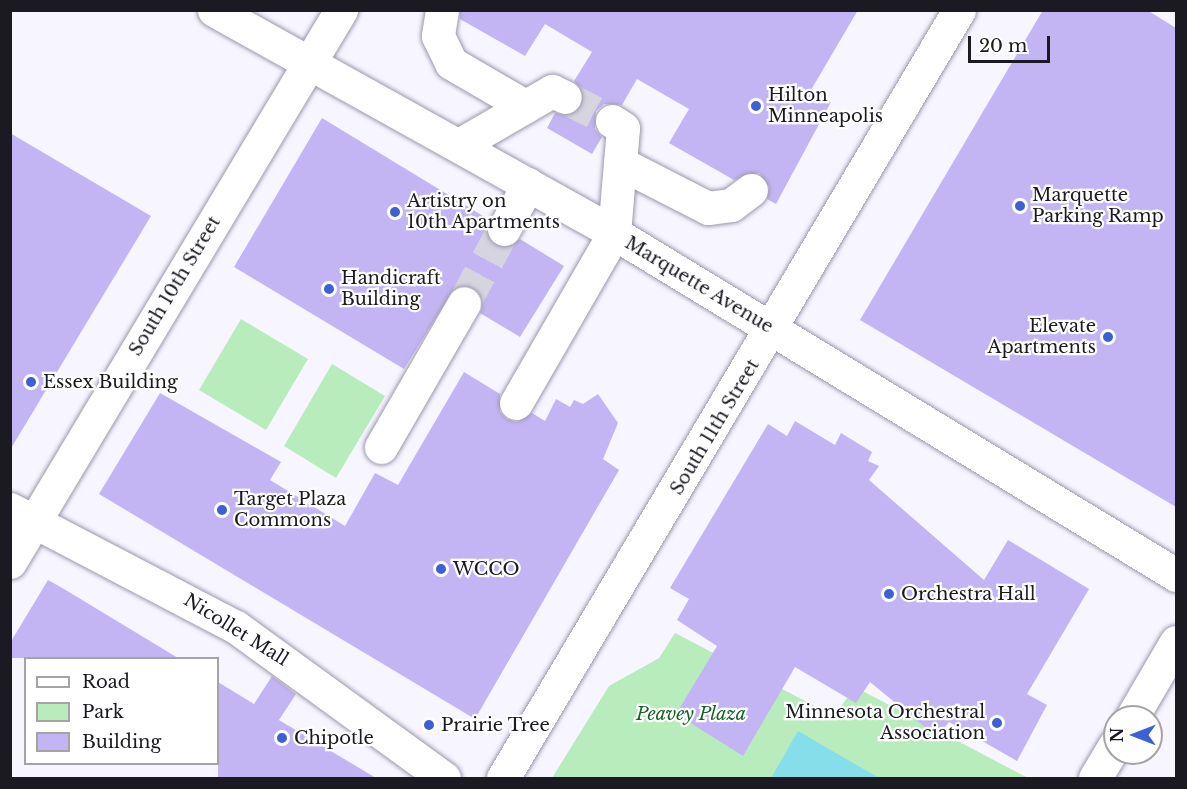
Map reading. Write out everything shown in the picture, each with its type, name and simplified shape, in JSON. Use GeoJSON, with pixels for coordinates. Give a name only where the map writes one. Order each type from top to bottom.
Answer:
{"type":"FeatureCollection","features":[{"type":"Feature","properties":{"kind":"street","name":"Marquette Avenue"},"geometry":{"type":"LineString","coordinates":[[214,10],[309,66],[459,145],[614,233],[1176,575]]}},
{"type":"Feature","properties":{"kind":"street","name":"South 10th Street"},"geometry":{"type":"LineString","coordinates":[[10,562],[22,515],[309,66],[341,10]]}},
{"type":"Feature","properties":{"kind":"street"},"geometry":{"type":"LineString","coordinates":[[442,10],[438,36],[451,63],[525,106]]}},
{"type":"Feature","properties":{"kind":"street","name":"South 11th Street"},"geometry":{"type":"LineString","coordinates":[[503,778],[774,330],[959,10]]}},
{"type":"Feature","properties":{"kind":"street"},"geometry":{"type":"LineString","coordinates":[[459,145],[552,91],[565,97]]}},
{"type":"Feature","properties":{"kind":"street"},"geometry":{"type":"LineString","coordinates":[[516,403],[614,233],[623,128],[612,121]]}},
{"type":"Feature","properties":{"kind":"street"},"geometry":{"type":"LineString","coordinates":[[620,163],[708,208],[731,205],[751,190]]}},
{"type":"Feature","properties":{"kind":"street"},"geometry":{"type":"LineString","coordinates":[[504,229],[528,184]]}},
{"type":"Feature","properties":{"kind":"street"},"geometry":{"type":"LineString","coordinates":[[381,447],[464,303]]}},
{"type":"Feature","properties":{"kind":"street","name":"Nicollet Mall"},"geometry":{"type":"LineString","coordinates":[[22,515],[236,627],[340,698],[444,778]]}},
{"type":"Feature","properties":{"kind":"street"},"geometry":{"type":"LineString","coordinates":[[1139,705],[1176,642]]}},
{"type":"Feature","properties":{"kind":"street"},"geometry":{"type":"LineString","coordinates":[[1095,778],[1103,765]]}},
{"type":"Feature","properties":{"kind":"green space"},"geometry":{"type":"Polygon","coordinates":[[[241,319],[308,359],[266,430],[199,390],[241,319]]]}},
{"type":"Feature","properties":{"kind":"green space"},"geometry":{"type":"Polygon","coordinates":[[[332,364],[385,396],[336,478],[284,446],[332,364]]]}},
{"type":"Feature","properties":{"kind":"green space","name":"Peavey Plaza"},"geometry":{"type":"Polygon","coordinates":[[[675,633],[834,716],[855,687],[1028,778],[552,778],[609,686],[659,658],[675,633]]]}},
{"type":"Feature","properties":{"kind":"water"},"geometry":{"type":"Polygon","coordinates":[[[798,731],[879,778],[771,778],[798,731]]]}},
{"type":"Feature","properties":{"kind":"building","name":"Hilton Minneapolis"},"geometry":{"type":"Polygon","coordinates":[[[460,10],[858,10],[811,90],[831,102],[776,204],[767,199],[769,187],[759,173],[734,180],[669,143],[689,109],[637,79],[622,105],[604,104],[596,111],[595,129],[602,137],[592,154],[547,128],[555,113],[567,116],[582,105],[584,95],[574,81],[592,52],[545,24],[525,56],[460,19],[460,10]]]}},
{"type":"Feature","properties":{"kind":"building","name":"Marquette Parking Ramp"},"geometry":{"type":"Polygon","coordinates":[[[1043,10],[1147,10],[1176,28],[1176,507],[860,320],[1043,10]]]}},
{"type":"Feature","properties":{"kind":"building"},"geometry":{"type":"Polygon","coordinates":[[[322,118],[488,219],[485,230],[495,245],[505,248],[520,239],[564,266],[520,337],[480,313],[483,302],[474,287],[455,287],[404,369],[234,267],[322,118]]]}},
{"type":"Feature","properties":{"kind":"building"},"geometry":{"type":"Polygon","coordinates":[[[10,133],[151,216],[10,450],[10,133]]]}},
{"type":"Feature","properties":{"kind":"building","name":"WCCO"},"geometry":{"type":"Polygon","coordinates":[[[464,372],[500,394],[500,412],[507,419],[517,422],[532,413],[545,421],[556,399],[570,407],[574,400],[583,404],[598,394],[618,423],[603,459],[619,470],[475,719],[99,494],[160,393],[281,462],[270,480],[345,526],[375,473],[398,485],[464,372]]]}},
{"type":"Feature","properties":{"kind":"building","name":"Orchestra Hall"},"geometry":{"type":"Polygon","coordinates":[[[795,421],[835,445],[841,433],[872,452],[868,461],[879,466],[869,480],[984,580],[1008,540],[1089,589],[1027,694],[1047,705],[1017,761],[949,722],[937,737],[870,682],[856,703],[795,667],[743,756],[676,714],[717,646],[677,620],[689,599],[670,588],[768,424],[787,436],[795,421]]]}},
{"type":"Feature","properties":{"kind":"building"},"geometry":{"type":"Polygon","coordinates":[[[48,580],[176,657],[10,658],[10,643],[48,580]]]}},
{"type":"Feature","properties":{"kind":"building"},"geometry":{"type":"Polygon","coordinates":[[[272,676],[296,694],[279,720],[376,778],[218,778],[219,683],[254,704],[272,676]]]}},
{"type":"Feature","properties":{"kind":"tunnel"},"geometry":{"type":"LineString","coordinates":[[565,97],[612,121]]}},
{"type":"Feature","properties":{"kind":"tunnel"},"geometry":{"type":"LineString","coordinates":[[464,303],[504,229]]}},
{"type":"Feature","properties":{"kind":"place","name":"Hilton Minneapolis"},"geometry":{"type":"Point","coordinates":[756,106]}},
{"type":"Feature","properties":{"kind":"place","name":"Marquette Parking Ramp"},"geometry":{"type":"Point","coordinates":[1020,206]}},
{"type":"Feature","properties":{"kind":"place","name":"Artistry on 10th Apartments"},"geometry":{"type":"Point","coordinates":[395,212]}},
{"type":"Feature","properties":{"kind":"place","name":"Handicraft Building"},"geometry":{"type":"Point","coordinates":[329,289]}},
{"type":"Feature","properties":{"kind":"place","name":"Elevate Apartments"},"geometry":{"type":"Point","coordinates":[1108,337]}},
{"type":"Feature","properties":{"kind":"place","name":"Essex Building"},"geometry":{"type":"Point","coordinates":[31,382]}},
{"type":"Feature","properties":{"kind":"place","name":"Target Plaza Commons"},"geometry":{"type":"Point","coordinates":[222,510]}},
{"type":"Feature","properties":{"kind":"place","name":"WCCO"},"geometry":{"type":"Point","coordinates":[441,569]}},
{"type":"Feature","properties":{"kind":"place","name":"Orchestra Hall"},"geometry":{"type":"Point","coordinates":[889,594]}},
{"type":"Feature","properties":{"kind":"place","name":"Minnesota Orchestral Association"},"geometry":{"type":"Point","coordinates":[997,723]}},
{"type":"Feature","properties":{"kind":"place","name":"Prairie Tree"},"geometry":{"type":"Point","coordinates":[429,725]}},
{"type":"Feature","properties":{"kind":"place","name":"Chipotle"},"geometry":{"type":"Point","coordinates":[282,738]}}]}
